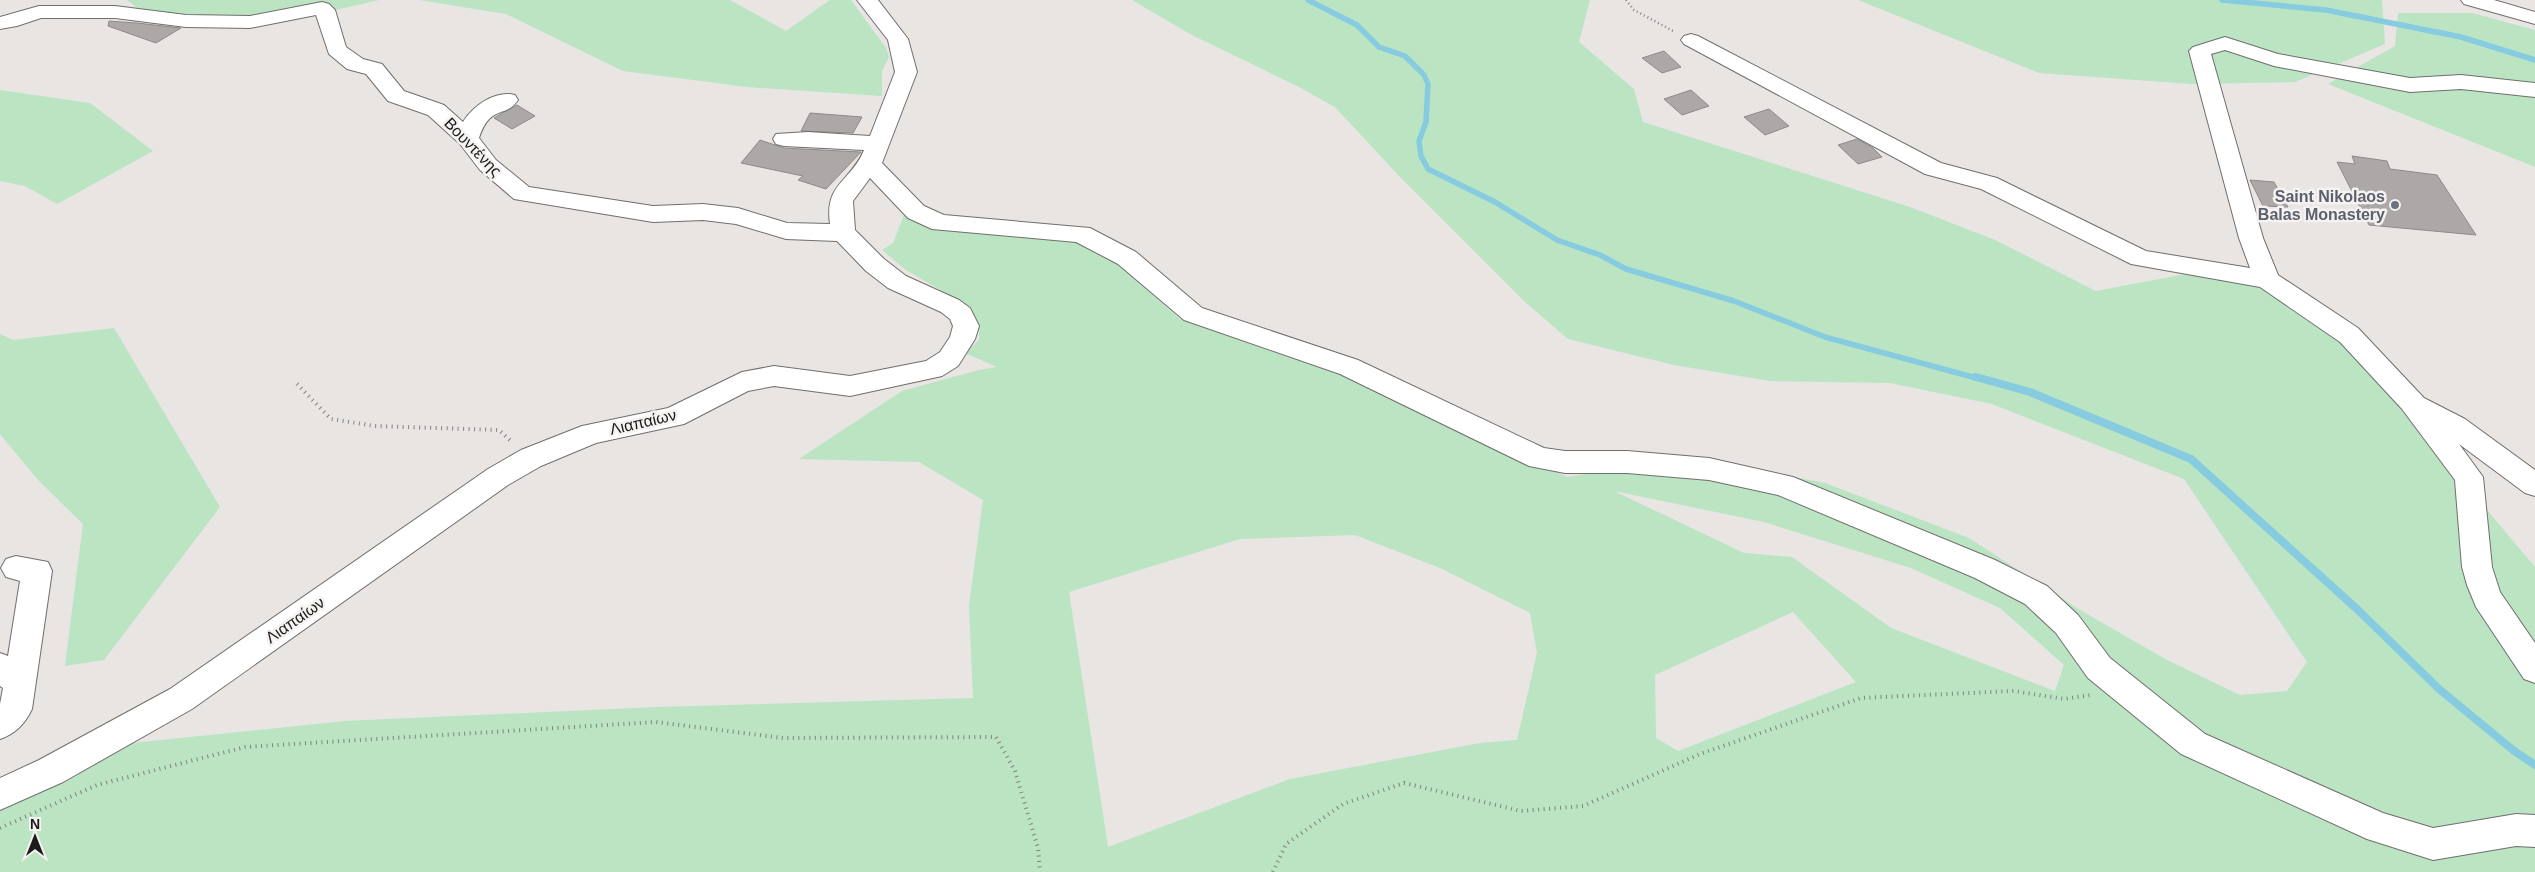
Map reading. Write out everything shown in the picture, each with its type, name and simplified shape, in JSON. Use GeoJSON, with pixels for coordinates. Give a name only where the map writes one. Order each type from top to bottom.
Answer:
{"type":"FeatureCollection","features":[{"type":"Feature","properties":{"kind":"street"},"geometry":{"type":"LineString","coordinates":[[843,233],[840,211],[841,201],[846,191],[874,154],[906,72],[898,39],[867,0]]}},
{"type":"Feature","properties":{"kind":"street"},"geometry":{"type":"LineString","coordinates":[[2471,0],[2535,18]]}},
{"type":"Feature","properties":{"kind":"street","name":"Βουντένης"},"geometry":{"type":"LineString","coordinates":[[0,23],[10,22],[39,12],[115,12],[186,21],[250,22],[322,8],[325,10],[336,50],[355,64],[374,69],[396,96],[436,110],[468,139],[488,165],[522,194],[653,214],[703,212],[738,216],[786,231],[843,233]]}},
{"type":"Feature","properties":{"kind":"street"},"geometry":{"type":"LineString","coordinates":[[1691,40],[1932,169],[1989,183],[2140,258],[2267,280],[2348,335],[2412,402],[2469,477],[2477,567],[2482,585],[2487,598],[2535,669]]}},
{"type":"Feature","properties":{"kind":"street"},"geometry":{"type":"LineString","coordinates":[[2267,280],[2251,238],[2200,51],[2225,44],[2274,60],[2410,85],[2461,82],[2535,90]]}},
{"type":"Feature","properties":{"kind":"street"},"geometry":{"type":"LineString","coordinates":[[468,139],[473,122],[479,113],[507,100]]}},
{"type":"Feature","properties":{"kind":"street"},"geometry":{"type":"LineString","coordinates":[[784,139],[802,137],[855,145],[874,154],[916,212],[940,223],[1081,234],[1127,258],[1193,314],[1348,367],[1507,440],[1539,458],[1565,462],[1627,462],[1709,470],[1783,485],[1985,569],[2036,595],[2067,624],[2099,668],[2193,744],[2379,828],[2433,844],[2516,830],[2535,831]]}},
{"type":"Feature","properties":{"kind":"street","name":"Λιαπαίων"},"geometry":{"type":"LineString","coordinates":[[0,794],[52,771],[181,699],[498,477],[531,458],[592,433],[674,418],[742,382],[774,376],[850,386],[933,369],[949,359],[962,339],[966,326],[961,314],[950,306],[897,282],[875,265],[843,233]]}},
{"type":"Feature","properties":{"kind":"street"},"geometry":{"type":"LineString","coordinates":[[2412,402],[2455,426],[2535,484]]}},
{"type":"Feature","properties":{"kind":"street"},"geometry":{"type":"LineString","coordinates":[[0,725],[16,710],[10,675],[38,570],[16,568]]}},
{"type":"Feature","properties":{"kind":"path"},"geometry":{"type":"LineString","coordinates":[[1626,0],[1634,10],[1691,40]]}},
{"type":"Feature","properties":{"kind":"path"},"geometry":{"type":"LineString","coordinates":[[297,384],[331,419],[375,426],[499,430],[531,458]]}},
{"type":"Feature","properties":{"kind":"path"},"geometry":{"type":"LineString","coordinates":[[1273,872],[1286,844],[1343,804],[1404,783],[1521,811],[1583,806],[1700,754],[1861,698],[2014,691],[2064,699],[2099,694],[2099,668]]}},
{"type":"Feature","properties":{"kind":"path"},"geometry":{"type":"LineString","coordinates":[[0,828],[96,785],[244,747],[656,722],[782,738],[996,737],[1015,771],[1038,848],[1040,872]]}},
{"type":"Feature","properties":{"kind":"green space"},"geometry":{"type":"Polygon","coordinates":[[[127,0],[379,0],[274,24],[242,24],[142,12],[127,0]]]}},
{"type":"Feature","properties":{"kind":"green space"},"geometry":{"type":"Polygon","coordinates":[[[419,0],[730,0],[786,31],[830,0],[851,0],[886,48],[889,57],[882,71],[882,96],[747,87],[623,71],[506,14],[419,0]]]}},
{"type":"Feature","properties":{"kind":"green space"},"geometry":{"type":"Polygon","coordinates":[[[1132,0],[1590,0],[1579,42],[1634,89],[1643,122],[1910,207],[1995,240],[2096,291],[2191,273],[2265,288],[2344,340],[2535,567],[2535,872],[0,872],[0,808],[132,743],[345,721],[656,707],[973,698],[969,606],[983,500],[919,462],[799,459],[902,391],[979,370],[997,367],[965,353],[979,340],[979,326],[968,306],[906,270],[882,250],[893,243],[904,215],[930,228],[1078,240],[1114,261],[1180,319],[1344,374],[1567,477],[1693,457],[1825,483],[1969,538],[2080,610],[2167,660],[2240,695],[2287,691],[2307,662],[2184,479],[1992,404],[1890,383],[1770,381],[1674,365],[1568,339],[1525,302],[1400,177],[1335,107],[1299,87],[1190,34],[1132,0]],[[1614,491],[1744,553],[1792,557],[1891,628],[2055,691],[2064,665],[2000,608],[1911,568],[1764,522],[1614,491]],[[1355,535],[1240,539],[1069,592],[1108,847],[1290,779],[1480,743],[1517,740],[1537,653],[1530,613],[1440,568],[1355,535]],[[1793,612],[1655,675],[1656,738],[1678,751],[1856,682],[1793,612]]]}},
{"type":"Feature","properties":{"kind":"green space"},"geometry":{"type":"Polygon","coordinates":[[[1858,0],[2382,0],[2385,44],[2295,82],[2192,84],[2039,73],[1858,0]]]}},
{"type":"Feature","properties":{"kind":"green space"},"geometry":{"type":"Polygon","coordinates":[[[2398,13],[2472,13],[2535,30],[2535,167],[2328,84],[2395,46],[2398,13]]]}},
{"type":"Feature","properties":{"kind":"green space"},"geometry":{"type":"Polygon","coordinates":[[[0,90],[90,103],[153,151],[57,204],[25,186],[0,181],[0,90]]]}},
{"type":"Feature","properties":{"kind":"green space"},"geometry":{"type":"Polygon","coordinates":[[[114,328],[220,507],[104,660],[65,666],[83,524],[38,480],[0,434],[0,334],[13,340],[114,328]]]}},
{"type":"Feature","properties":{"kind":"building"},"geometry":{"type":"Polygon","coordinates":[[[109,21],[181,28],[156,43],[108,26],[109,21]]]}},
{"type":"Feature","properties":{"kind":"building"},"geometry":{"type":"Polygon","coordinates":[[[1664,51],[1681,67],[1662,73],[1642,58],[1664,51]]]}},
{"type":"Feature","properties":{"kind":"building"},"geometry":{"type":"Polygon","coordinates":[[[1691,90],[1709,106],[1682,115],[1664,99],[1691,90]]]}},
{"type":"Feature","properties":{"kind":"building"},"geometry":{"type":"Polygon","coordinates":[[[517,105],[535,116],[512,129],[494,118],[517,105]]]}},
{"type":"Feature","properties":{"kind":"building"},"geometry":{"type":"Polygon","coordinates":[[[1769,109],[1789,126],[1765,135],[1744,117],[1769,109]]]}},
{"type":"Feature","properties":{"kind":"building"},"geometry":{"type":"Polygon","coordinates":[[[810,113],[862,117],[853,133],[801,131],[810,113]]]}},
{"type":"Feature","properties":{"kind":"building"},"geometry":{"type":"Polygon","coordinates":[[[1857,139],[1873,148],[1882,157],[1858,164],[1838,145],[1857,139]]]}},
{"type":"Feature","properties":{"kind":"building"},"geometry":{"type":"Polygon","coordinates":[[[760,140],[784,148],[861,152],[826,189],[798,180],[803,176],[741,163],[760,140]]]}},
{"type":"Feature","properties":{"kind":"building"},"geometry":{"type":"Polygon","coordinates":[[[2352,156],[2387,161],[2390,169],[2437,175],[2476,235],[2369,225],[2337,162],[2355,164],[2352,156]]]}},
{"type":"Feature","properties":{"kind":"building"},"geometry":{"type":"Polygon","coordinates":[[[2250,180],[2274,182],[2288,207],[2263,206],[2250,180]]]}},
{"type":"Feature","properties":{"kind":"waterway"},"geometry":{"type":"LineString","coordinates":[[1308,0],[1357,25],[1379,47],[1405,56],[1424,75],[1428,84],[1426,122],[1419,141],[1421,156],[1428,169],[1495,202],[1557,240],[1600,255],[1626,269],[1734,301],[1825,337],[1980,379]]}},
{"type":"Feature","properties":{"kind":"waterway"},"geometry":{"type":"LineString","coordinates":[[2222,0],[2326,10],[2461,37],[2535,60]]}},
{"type":"Feature","properties":{"kind":"waterway"},"geometry":{"type":"LineString","coordinates":[[1976,377],[2030,392],[2191,459],[2358,610],[2439,689],[2513,750],[2535,765]]}},
{"type":"Feature","properties":{"kind":"place","name":"Saint Nikolaos Balas Monastery"},"geometry":{"type":"Point","coordinates":[2395,205]}}]}
